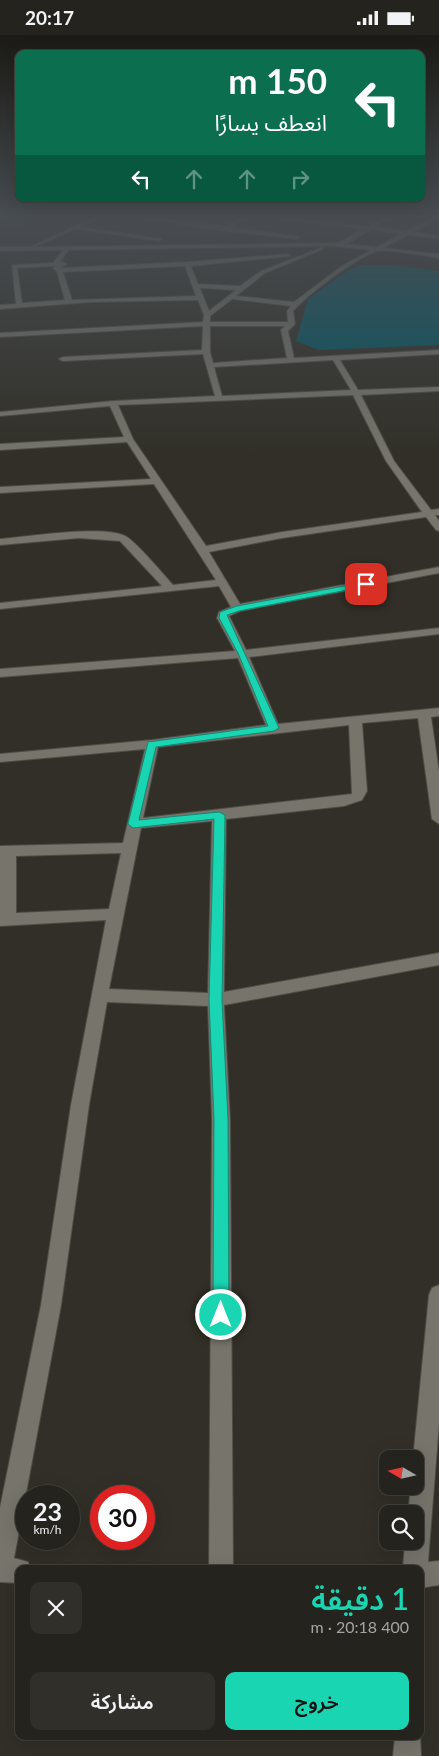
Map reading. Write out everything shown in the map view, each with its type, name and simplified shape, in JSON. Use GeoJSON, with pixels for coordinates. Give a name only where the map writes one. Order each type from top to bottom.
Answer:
{"type":"FeatureCollection","features":[{"type":"Feature","properties":{"kind":"street"},"geometry":{"type":"LineString","coordinates":[[17,296],[19,305]]}},
{"type":"Feature","properties":{"kind":"street"},"geometry":{"type":"LineString","coordinates":[[69,296],[70,301]]}},
{"type":"Feature","properties":{"kind":"street"},"geometry":{"type":"LineString","coordinates":[[292,324],[290,311],[295,304],[305,296]]}},
{"type":"Feature","properties":{"kind":"street"},"geometry":{"type":"LineString","coordinates":[[207,315],[228,297],[295,304]]}},
{"type":"Feature","properties":{"kind":"street"},"geometry":{"type":"LineString","coordinates":[[0,307],[70,301],[199,298],[207,315],[206,352],[219,398]]}},
{"type":"Feature","properties":{"kind":"street"},"geometry":{"type":"LineString","coordinates":[[0,335],[208,323],[292,324]]}},
{"type":"Feature","properties":{"kind":"street"},"geometry":{"type":"LineString","coordinates":[[291,360],[284,330],[292,324]]}},
{"type":"Feature","properties":{"kind":"street"},"geometry":{"type":"LineString","coordinates":[[63,359],[206,352]]}},
{"type":"Feature","properties":{"kind":"street"},"geometry":{"type":"LineString","coordinates":[[210,365],[439,352]]}},
{"type":"Feature","properties":{"kind":"street"},"geometry":{"type":"LineString","coordinates":[[336,357],[356,392],[390,461],[439,529]]}},
{"type":"Feature","properties":{"kind":"street"},"geometry":{"type":"LineString","coordinates":[[0,414],[113,403],[439,389]]}},
{"type":"Feature","properties":{"kind":"street"},"geometry":{"type":"LineString","coordinates":[[113,403],[129,439],[203,549],[237,609]]}},
{"type":"Feature","properties":{"kind":"street"},"geometry":{"type":"LineString","coordinates":[[0,447],[129,439]]}},
{"type":"Feature","properties":{"kind":"street"},"geometry":{"type":"LineString","coordinates":[[0,489],[157,481]]}},
{"type":"Feature","properties":{"kind":"street"},"geometry":{"type":"LineString","coordinates":[[203,549],[298,532],[439,512]]}},
{"type":"Feature","properties":{"kind":"street"},"geometry":{"type":"LineString","coordinates":[[0,542],[99,535],[116,537],[123,539],[171,589]]}},
{"type":"Feature","properties":{"kind":"street"},"geometry":{"type":"LineString","coordinates":[[274,728],[242,653],[223,618],[226,612],[439,570]]}},
{"type":"Feature","properties":{"kind":"street"},"geometry":{"type":"LineString","coordinates":[[0,606],[222,583]]}},
{"type":"Feature","properties":{"kind":"street"},"geometry":{"type":"LineString","coordinates":[[0,673],[242,653],[439,631]]}},
{"type":"Feature","properties":{"kind":"street"},"geometry":{"type":"LineString","coordinates":[[0,758],[152,744],[274,728],[439,711]]}},
{"type":"Feature","properties":{"kind":"street"},"geometry":{"type":"LineString","coordinates":[[424,713],[439,812]]}},
{"type":"Feature","properties":{"kind":"street"},"geometry":{"type":"LineString","coordinates":[[133,824],[344,801],[357,797],[360,791],[355,720]]}},
{"type":"Feature","properties":{"kind":"street"},"geometry":{"type":"LineString","coordinates":[[15,1571],[0,1569],[52,1305],[80,1105],[100,995],[128,848],[152,744]]}},
{"type":"Feature","properties":{"kind":"street"},"geometry":{"type":"LineString","coordinates":[[219,815],[216,1000],[221,1119],[221,1565]]}},
{"type":"Feature","properties":{"kind":"street"},"geometry":{"type":"LineString","coordinates":[[115,914],[4,920],[4,850],[128,848]]}},
{"type":"Feature","properties":{"kind":"street"},"geometry":{"type":"LineString","coordinates":[[100,995],[216,1000],[439,959]]}},
{"type":"Feature","properties":{"kind":"street"},"geometry":{"type":"LineString","coordinates":[[416,1565],[439,1295]]}},
{"type":"Feature","properties":{"kind":"street"},"geometry":{"type":"LineString","coordinates":[[424,1575],[439,1573]]}},
{"type":"Feature","properties":{"kind":"street"},"geometry":{"type":"LineString","coordinates":[[407,1756],[408,1740]]}},
{"type":"Feature","properties":{"kind":"water"},"geometry":{"type":"Polygon","coordinates":[[[312,296],[439,296],[439,345],[319,350],[296,341],[308,299],[312,296]]]}},
{"type":"Feature","properties":{"kind":"route"},"geometry":{"type":"LineString","coordinates":[[221,1315],[221,1119],[216,1000],[219,815],[133,824],[152,744],[274,728],[242,653],[223,618],[223,614],[237,609],[366,584]]}}]}
